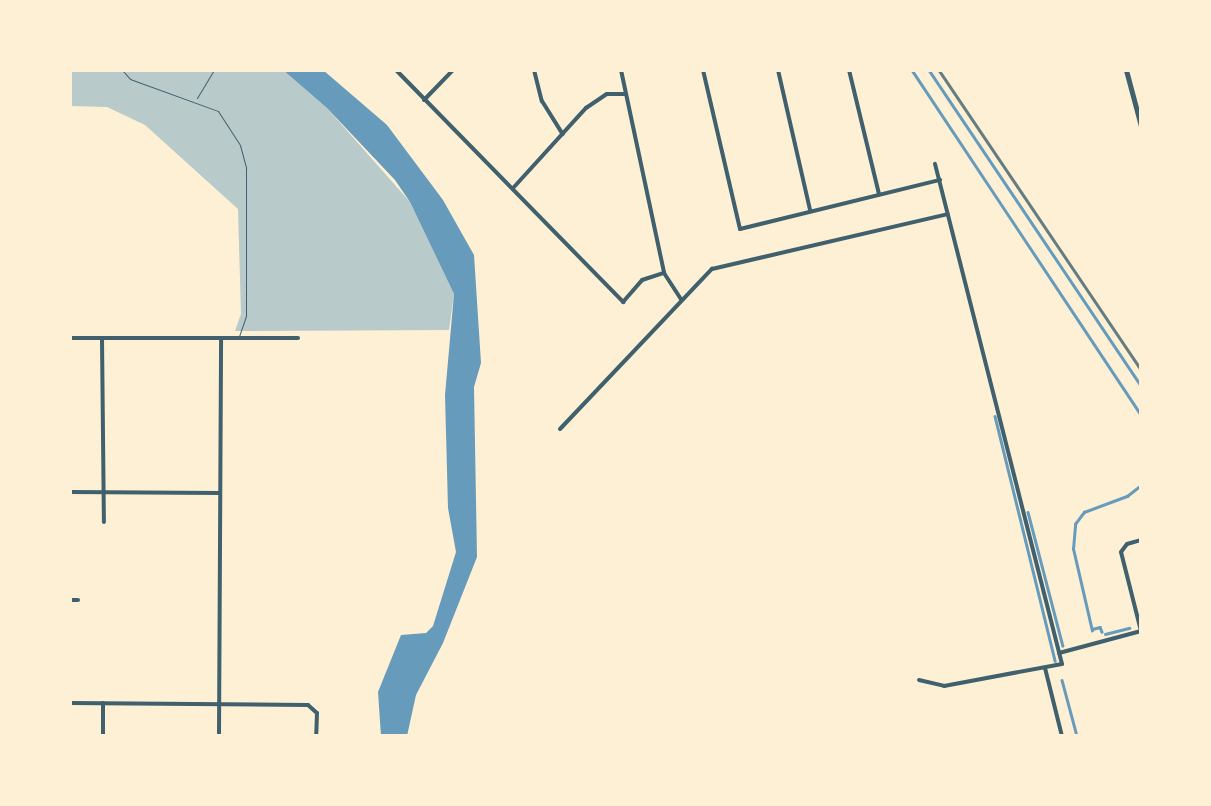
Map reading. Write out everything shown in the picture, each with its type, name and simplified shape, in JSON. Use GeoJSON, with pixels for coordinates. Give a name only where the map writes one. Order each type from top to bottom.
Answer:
{"type":"FeatureCollection","features":[{"type":"Feature","properties":{"kind":"street"},"geometry":{"type":"LineString","coordinates":[[396,70],[623,302],[642,280],[664,273]]}},
{"type":"Feature","properties":{"kind":"street"},"geometry":{"type":"LineString","coordinates":[[424,100],[453,70]]}},
{"type":"Feature","properties":{"kind":"street"},"geometry":{"type":"LineString","coordinates":[[534,70],[542,102],[563,134]]}},
{"type":"Feature","properties":{"kind":"street"},"geometry":{"type":"LineString","coordinates":[[620,70],[664,273],[681,299]]}},
{"type":"Feature","properties":{"kind":"street"},"geometry":{"type":"LineString","coordinates":[[704,70],[740,229],[940,180]]}},
{"type":"Feature","properties":{"kind":"street"},"geometry":{"type":"LineString","coordinates":[[778,70],[810,210]]}},
{"type":"Feature","properties":{"kind":"street"},"geometry":{"type":"LineString","coordinates":[[849,70],[879,194]]}},
{"type":"Feature","properties":{"kind":"street"},"geometry":{"type":"LineString","coordinates":[[1126,70],[1141,126]]}},
{"type":"Feature","properties":{"kind":"street"},"geometry":{"type":"LineString","coordinates":[[514,187],[599,98],[626,94]]}},
{"type":"Feature","properties":{"kind":"street"},"geometry":{"type":"LineString","coordinates":[[919,680],[937,686],[1062,664],[936,164]]}},
{"type":"Feature","properties":{"kind":"street"},"geometry":{"type":"LineString","coordinates":[[560,429],[681,299],[717,267],[948,214]]}},
{"type":"Feature","properties":{"kind":"street"},"geometry":{"type":"LineString","coordinates":[[70,338],[298,338]]}},
{"type":"Feature","properties":{"kind":"street"},"geometry":{"type":"LineString","coordinates":[[102,339],[104,522]]}},
{"type":"Feature","properties":{"kind":"street"},"geometry":{"type":"LineString","coordinates":[[219,736],[221,339]]}},
{"type":"Feature","properties":{"kind":"street"},"geometry":{"type":"LineString","coordinates":[[70,492],[220,494]]}},
{"type":"Feature","properties":{"kind":"street"},"geometry":{"type":"LineString","coordinates":[[1059,653],[1141,631],[1122,548],[1141,540]]}},
{"type":"Feature","properties":{"kind":"street"},"geometry":{"type":"LineString","coordinates":[[70,600],[78,600]]}},
{"type":"Feature","properties":{"kind":"street"},"geometry":{"type":"LineString","coordinates":[[1045,668],[1062,736]]}},
{"type":"Feature","properties":{"kind":"street"},"geometry":{"type":"LineString","coordinates":[[103,703],[103,736]]}},
{"type":"Feature","properties":{"kind":"street"},"geometry":{"type":"LineString","coordinates":[[70,704],[314,708],[316,736]]}},
{"type":"Feature","properties":{"kind":"lane"},"geometry":{"type":"LineString","coordinates":[[122,70],[130,78],[223,114],[244,159],[246,316],[238,339]]}},
{"type":"Feature","properties":{"kind":"lane"},"geometry":{"type":"LineString","coordinates":[[197,101],[214,70]]}},
{"type":"Feature","properties":{"kind":"shaded area"},"geometry":{"type":"Polygon","coordinates":[[[70,70],[283,70],[327,108],[410,202],[454,294],[449,330],[235,331],[241,314],[238,209],[145,125],[107,107],[70,106],[70,70]]]}},
{"type":"Feature","properties":{"kind":"water"},"geometry":{"type":"Polygon","coordinates":[[[283,70],[323,70],[387,125],[443,200],[474,255],[481,363],[474,387],[477,557],[443,643],[416,695],[407,736],[381,736],[378,692],[401,635],[426,633],[433,626],[456,552],[448,508],[445,395],[454,294],[410,202],[395,180],[327,108],[283,70]]]}},
{"type":"Feature","properties":{"kind":"waterway"},"geometry":{"type":"LineString","coordinates":[[912,70],[1141,415]]}},
{"type":"Feature","properties":{"kind":"waterway"},"geometry":{"type":"LineString","coordinates":[[929,70],[1141,386]]}},
{"type":"Feature","properties":{"kind":"waterway"},"geometry":{"type":"LineString","coordinates":[[995,416],[1055,661]]}},
{"type":"Feature","properties":{"kind":"waterway"},"geometry":{"type":"LineString","coordinates":[[1092,631],[1073,549],[1075,524],[1084,512],[1127,496],[1141,485]]}},
{"type":"Feature","properties":{"kind":"waterway"},"geometry":{"type":"LineString","coordinates":[[1028,512],[1063,646]]}},
{"type":"Feature","properties":{"kind":"waterway"},"geometry":{"type":"LineString","coordinates":[[1092,629],[1100,627],[1102,632]]}},
{"type":"Feature","properties":{"kind":"waterway"},"geometry":{"type":"LineString","coordinates":[[1105,634],[1129,628]]}},
{"type":"Feature","properties":{"kind":"waterway"},"geometry":{"type":"LineString","coordinates":[[1062,680],[1077,736]]}},
{"type":"Feature","properties":{"kind":"railway"},"geometry":{"type":"LineString","coordinates":[[939,70],[1141,370]]}}]}
